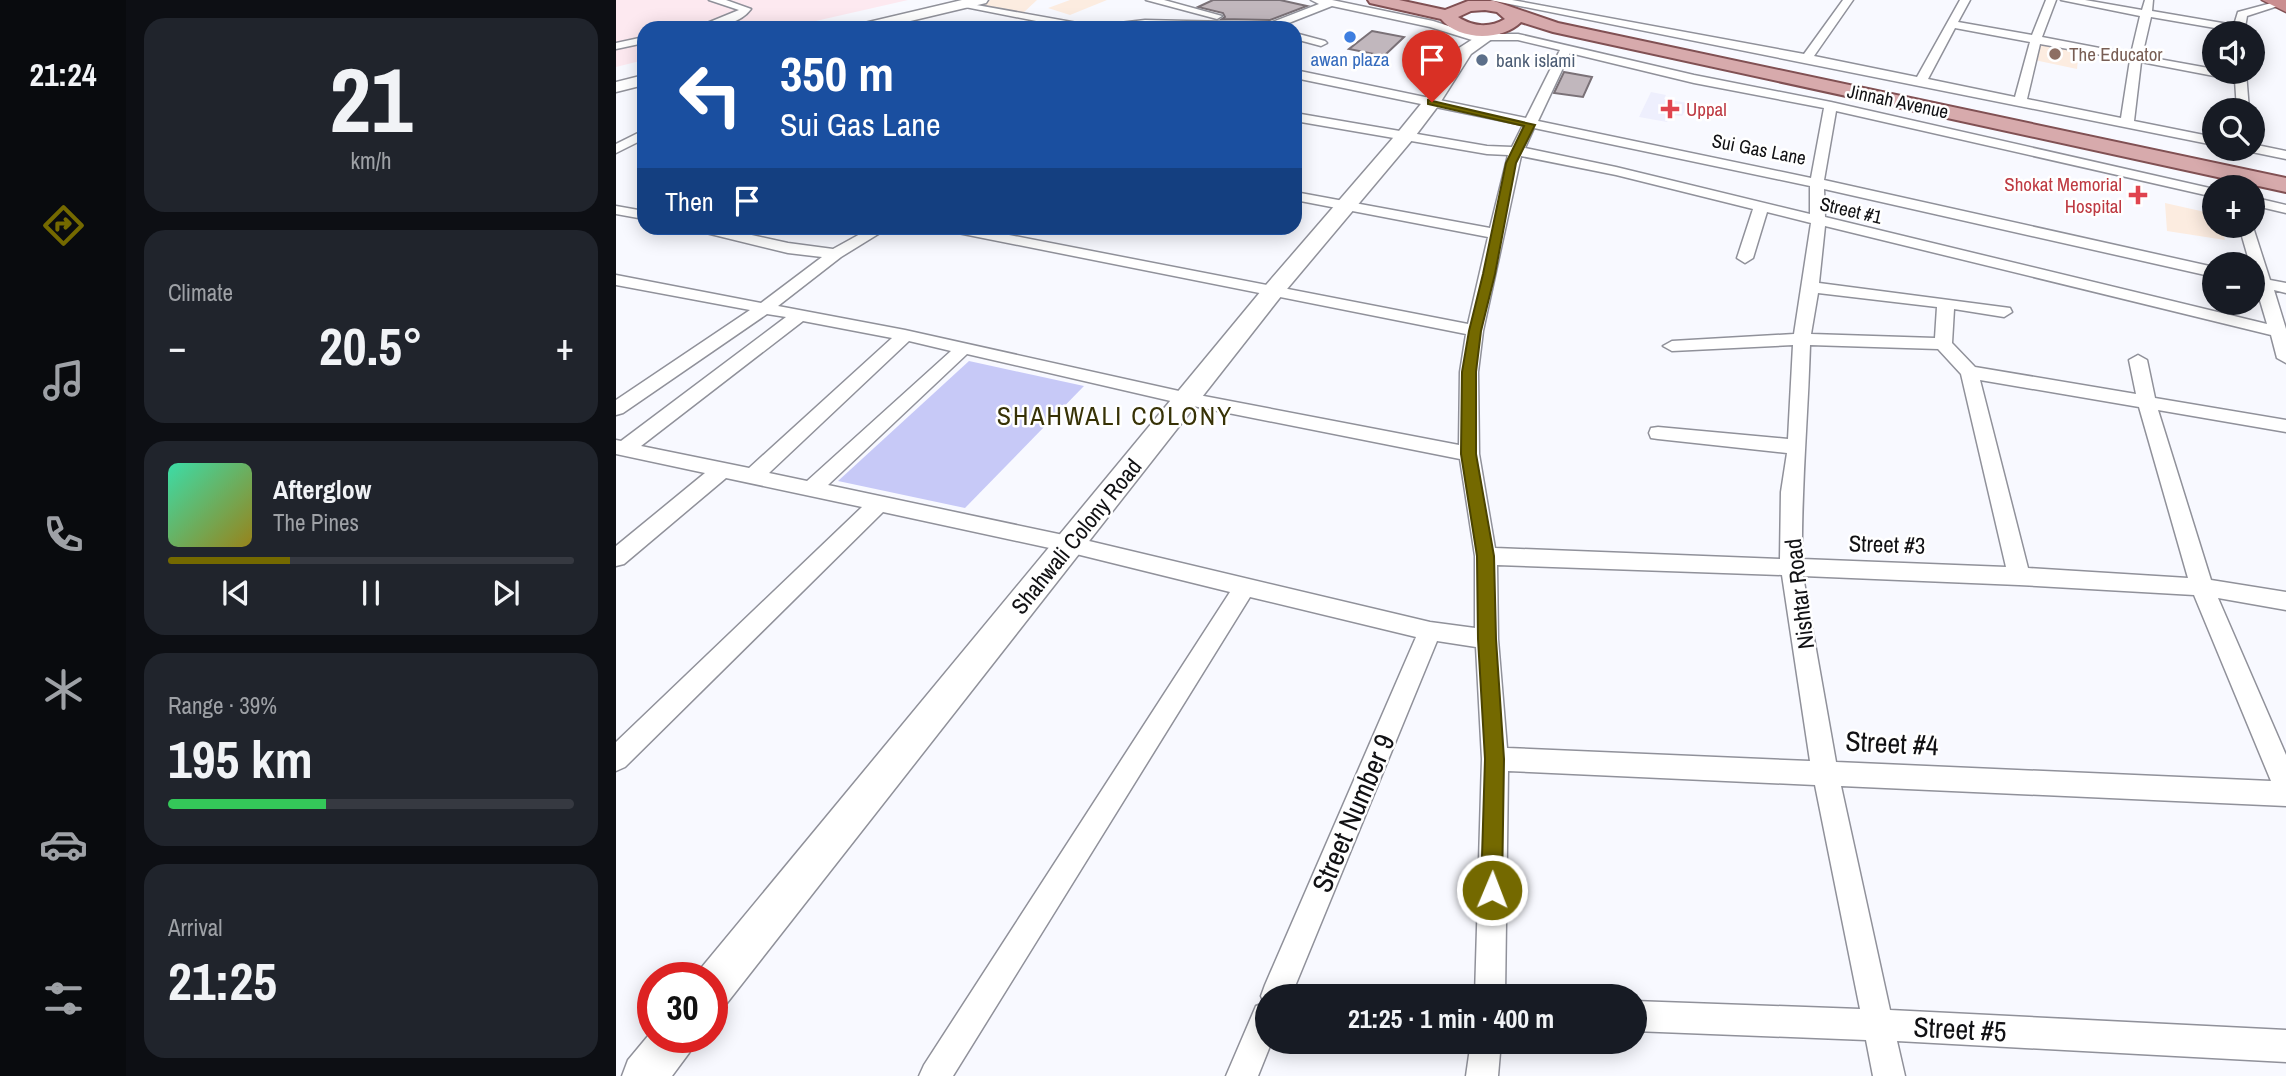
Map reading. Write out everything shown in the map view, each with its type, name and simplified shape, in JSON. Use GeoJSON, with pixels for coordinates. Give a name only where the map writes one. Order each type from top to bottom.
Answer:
{"type":"FeatureCollection","features":[{"type":"Feature","properties":{"kind":"main road"},"geometry":{"type":"LineString","coordinates":[[879,21],[948,4],[981,0]]}},
{"type":"Feature","properties":{"kind":"main road"},"geometry":{"type":"LineString","coordinates":[[1376,0],[1459,10],[1489,22]]}},
{"type":"Feature","properties":{"kind":"main road"},"geometry":{"type":"LineString","coordinates":[[1415,0],[1459,10],[1489,22]]}},
{"type":"Feature","properties":{"kind":"main road"},"geometry":{"type":"LineString","coordinates":[[1459,10],[1455,25],[1468,29],[1489,22]]}},
{"type":"Feature","properties":{"kind":"main road","name":"Jinnah Avenue"},"geometry":{"type":"LineString","coordinates":[[1489,22],[1696,79],[2202,178]]}},
{"type":"Feature","properties":{"kind":"main road","name":"Jinnah Avenue"},"geometry":{"type":"LineString","coordinates":[[1489,22],[1553,27],[2286,185]]}},
{"type":"Feature","properties":{"kind":"main road","name":"Shahwali Colony Road"},"geometry":{"type":"LineString","coordinates":[[728,968],[1274,290],[1406,135],[1489,22]]}},
{"type":"Feature","properties":{"kind":"main road"},"geometry":{"type":"LineString","coordinates":[[616,80],[637,75]]}},
{"type":"Feature","properties":{"kind":"main road"},"geometry":{"type":"LineString","coordinates":[[616,87],[637,82]]}},
{"type":"Feature","properties":{"kind":"main road"},"geometry":{"type":"LineString","coordinates":[[2265,191],[2286,196]]}},
{"type":"Feature","properties":{"kind":"main road"},"geometry":{"type":"LineString","coordinates":[[644,1076],[662,1053]]}},
{"type":"Feature","properties":{"kind":"street"},"geometry":{"type":"LineString","coordinates":[[714,0],[746,9],[740,16],[723,21]]}},
{"type":"Feature","properties":{"kind":"street"},"geometry":{"type":"LineString","coordinates":[[1151,0],[1236,21]]}},
{"type":"Feature","properties":{"kind":"street"},"geometry":{"type":"LineString","coordinates":[[1316,0],[1433,24],[1489,22],[1573,9],[2202,139]]}},
{"type":"Feature","properties":{"kind":"street"},"geometry":{"type":"LineString","coordinates":[[1832,0],[1848,1]]}},
{"type":"Feature","properties":{"kind":"street"},"geometry":{"type":"LineString","coordinates":[[1921,81],[1965,0]]}},
{"type":"Feature","properties":{"kind":"street"},"geometry":{"type":"LineString","coordinates":[[2020,101],[2036,39],[2051,0]]}},
{"type":"Feature","properties":{"kind":"street"},"geometry":{"type":"LineString","coordinates":[[2066,0],[2202,24]]}},
{"type":"Feature","properties":{"kind":"street"},"geometry":{"type":"LineString","coordinates":[[2127,124],[2136,58],[2149,0]]}},
{"type":"Feature","properties":{"kind":"street"},"geometry":{"type":"LineString","coordinates":[[1807,58],[1848,1]]}},
{"type":"Feature","properties":{"kind":"street"},"geometry":{"type":"LineString","coordinates":[[1290,21],[1331,3]]}},
{"type":"Feature","properties":{"kind":"street"},"geometry":{"type":"LineString","coordinates":[[2241,21],[2242,14],[2279,3]]}},
{"type":"Feature","properties":{"kind":"street"},"geometry":{"type":"LineString","coordinates":[[948,4],[1049,21]]}},
{"type":"Feature","properties":{"kind":"street"},"geometry":{"type":"LineString","coordinates":[[1489,22],[1518,37],[1566,49],[1831,107],[1989,136],[2202,189]]}},
{"type":"Feature","properties":{"kind":"street"},"geometry":{"type":"LineString","coordinates":[[1952,24],[2202,68]]}},
{"type":"Feature","properties":{"kind":"street"},"geometry":{"type":"LineString","coordinates":[[1302,38],[1321,43]]}},
{"type":"Feature","properties":{"kind":"street"},"geometry":{"type":"LineString","coordinates":[[616,46],[637,42]]}},
{"type":"Feature","properties":{"kind":"street"},"geometry":{"type":"LineString","coordinates":[[1490,984],[1495,759],[1487,639],[1486,556],[1468,454],[1469,372],[1475,331],[1498,234],[1511,163],[1566,49]]}},
{"type":"Feature","properties":{"kind":"street","name":"Sui Gas Lane"},"geometry":{"type":"LineString","coordinates":[[1302,75],[1818,183],[2202,269]]}},
{"type":"Feature","properties":{"kind":"street","name":"Nishtar Road"},"geometry":{"type":"LineString","coordinates":[[1831,107],[1818,183],[1818,222],[1802,339],[1797,447],[1791,492],[1791,567],[1825,772],[1889,1076]]}},
{"type":"Feature","properties":{"kind":"street","name":"Street #1"},"geometry":{"type":"LineString","coordinates":[[1302,118],[1487,150],[1518,150],[1616,171],[2281,333]]}},
{"type":"Feature","properties":{"kind":"street"},"geometry":{"type":"LineString","coordinates":[[616,149],[637,138]]}},
{"type":"Feature","properties":{"kind":"street"},"geometry":{"type":"LineString","coordinates":[[2265,151],[2286,155]]}},
{"type":"Feature","properties":{"kind":"street"},"geometry":{"type":"LineString","coordinates":[[1302,197],[1498,234]]}},
{"type":"Feature","properties":{"kind":"street"},"geometry":{"type":"LineString","coordinates":[[2265,204],[2286,209]]}},
{"type":"Feature","properties":{"kind":"street"},"geometry":{"type":"LineString","coordinates":[[1745,258],[1761,207]]}},
{"type":"Feature","properties":{"kind":"street"},"geometry":{"type":"LineString","coordinates":[[616,210],[637,214]]}},
{"type":"Feature","properties":{"kind":"street"},"geometry":{"type":"LineString","coordinates":[[733,235],[788,248],[836,254]]}},
{"type":"Feature","properties":{"kind":"street"},"geometry":{"type":"LineString","coordinates":[[616,409],[763,309],[836,254],[869,235]]}},
{"type":"Feature","properties":{"kind":"street"},"geometry":{"type":"LineString","coordinates":[[989,235],[1475,331]]}},
{"type":"Feature","properties":{"kind":"street"},"geometry":{"type":"LineString","coordinates":[[616,280],[905,335],[1188,399],[1468,454]]}},
{"type":"Feature","properties":{"kind":"street"},"geometry":{"type":"LineString","coordinates":[[2265,284],[2286,288]]}},
{"type":"Feature","properties":{"kind":"street"},"geometry":{"type":"LineString","coordinates":[[1811,287],[2004,312]]}},
{"type":"Feature","properties":{"kind":"street"},"geometry":{"type":"LineString","coordinates":[[2265,299],[2281,333],[2286,358]]}},
{"type":"Feature","properties":{"kind":"street"},"geometry":{"type":"LineString","coordinates":[[1943,344],[1946,303]]}},
{"type":"Feature","properties":{"kind":"street"},"geometry":{"type":"LineString","coordinates":[[620,448],[800,315]]}},
{"type":"Feature","properties":{"kind":"street"},"geometry":{"type":"LineString","coordinates":[[754,475],[905,335]]}},
{"type":"Feature","properties":{"kind":"street"},"geometry":{"type":"LineString","coordinates":[[1672,346],[1802,339],[1943,344],[1969,372],[2019,576]]}},
{"type":"Feature","properties":{"kind":"street"},"geometry":{"type":"LineString","coordinates":[[812,488],[963,349]]}},
{"type":"Feature","properties":{"kind":"street"},"geometry":{"type":"LineString","coordinates":[[2138,360],[2146,400],[2202,587],[2286,785]]}},
{"type":"Feature","properties":{"kind":"street"},"geometry":{"type":"LineString","coordinates":[[1969,372],[2146,400],[2286,426]]}},
{"type":"Feature","properties":{"kind":"street"},"geometry":{"type":"LineString","coordinates":[[1658,433],[1797,447]]}},
{"type":"Feature","properties":{"kind":"street"},"geometry":{"type":"LineString","coordinates":[[620,448],[1068,544],[1430,631],[1487,639]]}},
{"type":"Feature","properties":{"kind":"street"},"geometry":{"type":"LineString","coordinates":[[616,558],[723,469]]}},
{"type":"Feature","properties":{"kind":"street"},"geometry":{"type":"LineString","coordinates":[[616,759],[879,503]]}},
{"type":"Feature","properties":{"kind":"street","name":"Street #3"},"geometry":{"type":"LineString","coordinates":[[1486,556],[2019,576],[2202,587],[2286,601]]}},
{"type":"Feature","properties":{"kind":"street"},"geometry":{"type":"LineString","coordinates":[[935,1076],[1244,588]]}},
{"type":"Feature","properties":{"kind":"street","name":"Street Number 9"},"geometry":{"type":"LineString","coordinates":[[1281,984],[1430,631]]}},
{"type":"Feature","properties":{"kind":"street","name":"Street #4"},"geometry":{"type":"LineString","coordinates":[[1495,759],[2286,793]]}},
{"type":"Feature","properties":{"kind":"street","name":"Street #5"},"geometry":{"type":"LineString","coordinates":[[1647,1016],[1878,1025],[2286,1046]]}},
{"type":"Feature","properties":{"kind":"street"},"geometry":{"type":"LineString","coordinates":[[1242,1076],[1255,1045]]}},
{"type":"Feature","properties":{"kind":"street"},"geometry":{"type":"LineString","coordinates":[[1482,1076],[1485,1054]]}},
{"type":"Feature","properties":{"kind":"shaded area"},"geometry":{"type":"Polygon","coordinates":[[[616,0],[908,0],[816,21],[637,21],[637,62],[616,67],[616,0]]]}},
{"type":"Feature","properties":{"kind":"shaded area"},"geometry":{"type":"Polygon","coordinates":[[[991,0],[1037,0],[1022,14],[974,4],[991,0]]]}},
{"type":"Feature","properties":{"kind":"shaded area"},"geometry":{"type":"Polygon","coordinates":[[[1070,0],[1107,0],[1070,15],[1048,8],[1070,0]]]}},
{"type":"Feature","properties":{"kind":"shaded area","name":"The Educator"},"geometry":{"type":"Polygon","coordinates":[[[2036,43],[2079,49],[2077,69],[2030,59],[2036,43]]]}},
{"type":"Feature","properties":{"kind":"shaded area","name":"Uppal"},"geometry":{"type":"Polygon","coordinates":[[[1651,92],[1666,95],[1664,99],[1700,105],[1694,112],[1685,111],[1682,116],[1671,115],[1667,122],[1639,117],[1651,92]]]}},
{"type":"Feature","properties":{"kind":"shaded area"},"geometry":{"type":"Polygon","coordinates":[[[2165,203],[2202,211],[2202,236],[2167,231],[2165,203]]]}},
{"type":"Feature","properties":{"kind":"shaded area"},"geometry":{"type":"Polygon","coordinates":[[[969,361],[1084,386],[965,508],[838,481],[969,361]]]}},
{"type":"Feature","properties":{"kind":"building"},"geometry":{"type":"Polygon","coordinates":[[[1213,0],[1280,0],[1307,6],[1270,20],[1222,19],[1225,17],[1223,13],[1198,7],[1213,0]]]}},
{"type":"Feature","properties":{"kind":"building"},"geometry":{"type":"Polygon","coordinates":[[[1372,31],[1404,37],[1384,56],[1349,49],[1372,31]]]}},
{"type":"Feature","properties":{"kind":"building"},"geometry":{"type":"Polygon","coordinates":[[[1564,72],[1592,77],[1583,97],[1554,93],[1564,72]]]}},
{"type":"Feature","properties":{"kind":"place","name":"awan plaza"},"geometry":{"type":"Point","coordinates":[1350,37]}},
{"type":"Feature","properties":{"kind":"place","name":"The Educator"},"geometry":{"type":"Point","coordinates":[2055,54]}},
{"type":"Feature","properties":{"kind":"place","name":"bank islami"},"geometry":{"type":"Point","coordinates":[1482,60]}},
{"type":"Feature","properties":{"kind":"place","name":"Uppal"},"geometry":{"type":"Point","coordinates":[1670,109]}},
{"type":"Feature","properties":{"kind":"place","name":"Shokat Memorial Hospital"},"geometry":{"type":"Point","coordinates":[2138,195]}},
{"type":"Feature","properties":{"kind":"district","name":"SHAHWALI COLONY"},"geometry":{"type":"Point","coordinates":[1115,415]}},
{"type":"Feature","properties":{"kind":"route"},"geometry":{"type":"LineString","coordinates":[[1432,102],[1530,125],[1511,163],[1475,331],[1469,372],[1468,454],[1486,556],[1487,639],[1495,759],[1492,890]]}}]}
